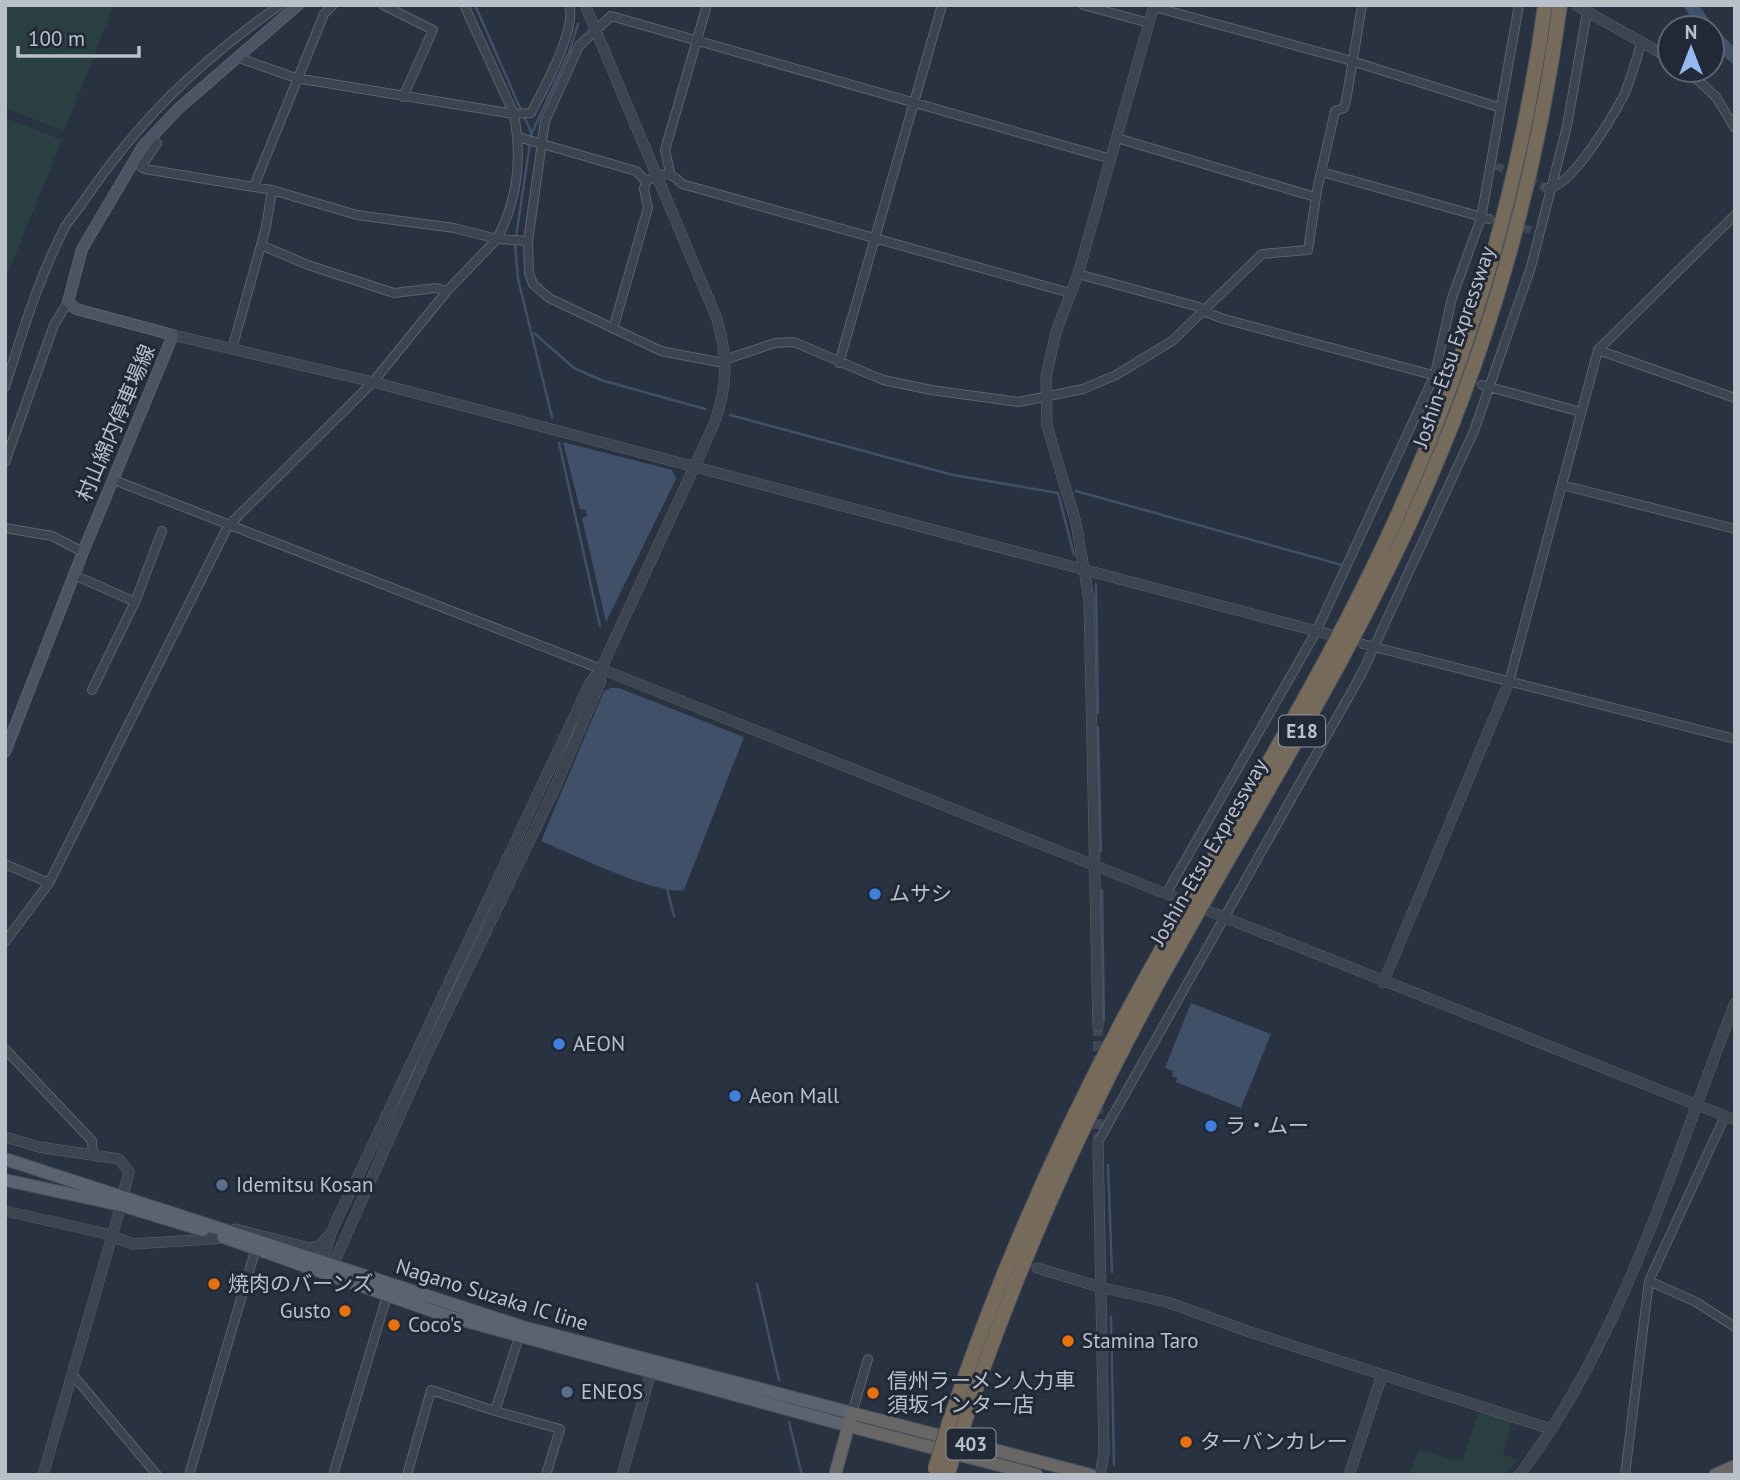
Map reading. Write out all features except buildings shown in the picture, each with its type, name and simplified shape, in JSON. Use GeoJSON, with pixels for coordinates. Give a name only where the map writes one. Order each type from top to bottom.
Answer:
{"type":"FeatureCollection","features":[{"type":"Feature","properties":{"kind":"highway","name":"Joshin-Etsu Expressway"},"geometry":{"type":"LineString","coordinates":[[945,1473],[956,1425],[1005,1269],[1084,1094],[1163,946],[1319,673],[1379,555],[1421,462],[1464,351],[1499,237],[1522,138],[1545,5]]}},
{"type":"Feature","properties":{"kind":"highway","name":"Joshin-Etsu Expressway"},"geometry":{"type":"LineString","coordinates":[[956,1425],[1018,1274],[1103,1088],[1183,940],[1330,681],[1431,476],[1478,353],[1504,271],[1536,141],[1560,5]]}},
{"type":"Feature","properties":{"kind":"highway"},"geometry":{"type":"LineString","coordinates":[[835,1475],[850,1420]]}},
{"type":"Feature","properties":{"kind":"highway","name":"403"},"geometry":{"type":"LineString","coordinates":[[850,1420],[1037,1475]]}},
{"type":"Feature","properties":{"kind":"highway","name":"403"},"geometry":{"type":"LineString","coordinates":[[850,1420],[1091,1475]]}},
{"type":"Feature","properties":{"kind":"highway"},"geometry":{"type":"LineString","coordinates":[[1715,1475],[1735,1466]]}},
{"type":"Feature","properties":{"kind":"main road"},"geometry":{"type":"LineString","coordinates":[[68,302],[78,259],[95,222],[131,164],[178,109],[298,5]]}},
{"type":"Feature","properties":{"kind":"main road","name":"村山綿内停車場線"},"geometry":{"type":"LineString","coordinates":[[5,752],[83,552],[173,335],[76,309],[68,302]]}},
{"type":"Feature","properties":{"kind":"main road","name":"Nagano Suzaka IC line"},"geometry":{"type":"LineString","coordinates":[[5,1159],[122,1200],[523,1327],[850,1420]]}},
{"type":"Feature","properties":{"kind":"main road","name":"Nagano Suzaka IC line"},"geometry":{"type":"LineString","coordinates":[[5,1180],[122,1200]]}},
{"type":"Feature","properties":{"kind":"main road","name":"Nagano Suzaka IC line"},"geometry":{"type":"LineString","coordinates":[[223,1232],[256,1248],[326,1266],[387,1296],[519,1337],[850,1420]]}},
{"type":"Feature","properties":{"kind":"street"},"geometry":{"type":"LineString","coordinates":[[5,387],[24,325],[66,225],[102,172],[185,78],[280,5]]}},
{"type":"Feature","properties":{"kind":"street"},"geometry":{"type":"LineString","coordinates":[[254,186],[296,78],[324,14],[333,5]]}},
{"type":"Feature","properties":{"kind":"street"},"geometry":{"type":"LineString","coordinates":[[383,5],[433,30],[403,97]]}},
{"type":"Feature","properties":{"kind":"street"},"geometry":{"type":"LineString","coordinates":[[5,942],[49,883],[228,526],[373,382],[447,291],[497,239],[513,199],[520,137],[515,114],[464,5]]}},
{"type":"Feature","properties":{"kind":"street"},"geometry":{"type":"LineString","coordinates":[[239,58],[296,78],[515,114],[531,113],[557,58],[572,15],[569,5]]}},
{"type":"Feature","properties":{"kind":"street"},"geometry":{"type":"LineString","coordinates":[[5,1211],[103,1233],[111,1238],[151,1245],[223,1232],[256,1232],[309,1248],[324,1242],[334,1229],[542,781],[590,683],[601,669],[721,404],[726,360],[717,320],[585,5]]}},
{"type":"Feature","properties":{"kind":"street"},"geometry":{"type":"LineString","coordinates":[[707,5],[666,150],[670,172],[682,184],[1070,293]]}},
{"type":"Feature","properties":{"kind":"street"},"geometry":{"type":"LineString","coordinates":[[839,363],[942,5]]}},
{"type":"Feature","properties":{"kind":"street"},"geometry":{"type":"LineString","coordinates":[[1083,5],[1149,23]]}},
{"type":"Feature","properties":{"kind":"street"},"geometry":{"type":"LineString","coordinates":[[1111,159],[611,16],[579,46],[545,121],[525,241],[529,274],[541,293],[661,351],[698,361],[726,360],[780,341],[800,344],[883,380],[931,390],[1019,402],[1083,389],[1116,375],[1172,341],[1262,254],[1305,252],[1309,246],[1315,197],[1335,111],[1343,108],[1346,101],[1362,5]]}},
{"type":"Feature","properties":{"kind":"street"},"geometry":{"type":"LineString","coordinates":[[1166,894],[1316,632],[1437,376],[1452,298],[1485,218],[1519,5]]}},
{"type":"Feature","properties":{"kind":"street"},"geometry":{"type":"LineString","coordinates":[[1098,1026],[1086,571],[1076,523],[1047,426],[1046,377],[1056,332],[1078,274],[1154,6],[1352,61],[1501,108]]}},
{"type":"Feature","properties":{"kind":"street"},"geometry":{"type":"LineString","coordinates":[[1577,6],[1656,51]]}},
{"type":"Feature","properties":{"kind":"street"},"geometry":{"type":"LineString","coordinates":[[1100,1475],[1104,1452],[1103,1288],[1098,1142],[1222,916],[1294,796],[1374,647],[1437,516],[1531,267],[1534,231],[1567,126],[1587,12]]}},
{"type":"Feature","properties":{"kind":"street"},"geometry":{"type":"LineString","coordinates":[[1548,188],[1562,184],[1600,136],[1624,94],[1642,44]]}},
{"type":"Feature","properties":{"kind":"street"},"geometry":{"type":"LineString","coordinates":[[1702,84],[1716,97],[1735,128]]}},
{"type":"Feature","properties":{"kind":"street"},"geometry":{"type":"LineString","coordinates":[[152,137],[157,142],[141,167],[145,169],[254,186],[357,215],[454,228],[497,239],[525,241]]}},
{"type":"Feature","properties":{"kind":"street"},"geometry":{"type":"LineString","coordinates":[[520,137],[636,171],[646,181]]}},
{"type":"Feature","properties":{"kind":"street"},"geometry":{"type":"LineString","coordinates":[[1117,138],[1315,197]]}},
{"type":"Feature","properties":{"kind":"street"},"geometry":{"type":"LineString","coordinates":[[613,329],[649,208],[644,186],[646,181],[670,172]]}},
{"type":"Feature","properties":{"kind":"street"},"geometry":{"type":"LineString","coordinates":[[1322,172],[1485,218]]}},
{"type":"Feature","properties":{"kind":"street"},"geometry":{"type":"LineString","coordinates":[[232,349],[261,245],[272,190]]}},
{"type":"Feature","properties":{"kind":"street"},"geometry":{"type":"LineString","coordinates":[[1383,983],[1510,682],[1598,350],[1735,215]]}},
{"type":"Feature","properties":{"kind":"street"},"geometry":{"type":"LineString","coordinates":[[261,245],[308,265],[394,293],[436,288],[447,291]]}},
{"type":"Feature","properties":{"kind":"street"},"geometry":{"type":"LineString","coordinates":[[1078,274],[1199,307],[1205,312],[1270,333],[1437,376]]}},
{"type":"Feature","properties":{"kind":"street"},"geometry":{"type":"LineString","coordinates":[[5,462],[54,325],[68,302]]}},
{"type":"Feature","properties":{"kind":"street"},"geometry":{"type":"LineString","coordinates":[[173,335],[373,382],[1328,634]]}},
{"type":"Feature","properties":{"kind":"street"},"geometry":{"type":"LineString","coordinates":[[1598,350],[1735,398]]}},
{"type":"Feature","properties":{"kind":"street"},"geometry":{"type":"LineString","coordinates":[[1486,386],[1581,412]]}},
{"type":"Feature","properties":{"kind":"street"},"geometry":{"type":"LineString","coordinates":[[114,480],[601,669],[1179,899]]}},
{"type":"Feature","properties":{"kind":"street"},"geometry":{"type":"LineString","coordinates":[[1562,485],[1735,529]]}},
{"type":"Feature","properties":{"kind":"street"},"geometry":{"type":"LineString","coordinates":[[5,528],[51,536],[83,552]]}},
{"type":"Feature","properties":{"kind":"street"},"geometry":{"type":"LineString","coordinates":[[92,690],[135,602],[162,531]]}},
{"type":"Feature","properties":{"kind":"street"},"geometry":{"type":"LineString","coordinates":[[74,575],[135,602]]}},
{"type":"Feature","properties":{"kind":"street"},"geometry":{"type":"LineString","coordinates":[[1363,644],[1735,739]]}},
{"type":"Feature","properties":{"kind":"street"},"geometry":{"type":"LineString","coordinates":[[326,1266],[554,790],[600,683],[601,669]]}},
{"type":"Feature","properties":{"kind":"street"},"geometry":{"type":"LineString","coordinates":[[5,864],[49,883]]}},
{"type":"Feature","properties":{"kind":"street"},"geometry":{"type":"LineString","coordinates":[[1212,912],[1383,983],[1730,1118],[1649,1281],[1625,1475]]}},
{"type":"Feature","properties":{"kind":"street"},"geometry":{"type":"LineString","coordinates":[[1518,1475],[1551,1429],[1601,1343],[1735,1003]]}},
{"type":"Feature","properties":{"kind":"street"},"geometry":{"type":"LineString","coordinates":[[5,1049],[93,1141],[93,1154]]}},
{"type":"Feature","properties":{"kind":"street"},"geometry":{"type":"LineString","coordinates":[[5,1137],[39,1147],[118,1159],[126,1166],[128,1182],[43,1475]]}},
{"type":"Feature","properties":{"kind":"street"},"geometry":{"type":"LineString","coordinates":[[326,1266],[334,1229]]}},
{"type":"Feature","properties":{"kind":"street"},"geometry":{"type":"LineString","coordinates":[[189,1475],[256,1248]]}},
{"type":"Feature","properties":{"kind":"street"},"geometry":{"type":"LineString","coordinates":[[1037,1268],[1103,1288],[1167,1302],[1551,1429]]}},
{"type":"Feature","properties":{"kind":"street"},"geometry":{"type":"LineString","coordinates":[[1649,1281],[1696,1302],[1735,1327]]}},
{"type":"Feature","properties":{"kind":"street"},"geometry":{"type":"LineString","coordinates":[[333,1475],[387,1296]]}},
{"type":"Feature","properties":{"kind":"street"},"geometry":{"type":"LineString","coordinates":[[495,1411],[519,1337]]}},
{"type":"Feature","properties":{"kind":"street"},"geometry":{"type":"LineString","coordinates":[[850,1420],[868,1359]]}},
{"type":"Feature","properties":{"kind":"street"},"geometry":{"type":"LineString","coordinates":[[622,1475],[651,1372]]}},
{"type":"Feature","properties":{"kind":"street"},"geometry":{"type":"LineString","coordinates":[[72,1374],[157,1475]]}},
{"type":"Feature","properties":{"kind":"street"},"geometry":{"type":"LineString","coordinates":[[1349,1475],[1382,1375]]}},
{"type":"Feature","properties":{"kind":"street"},"geometry":{"type":"LineString","coordinates":[[407,1475],[432,1390],[560,1429],[546,1475]]}},
{"type":"Feature","properties":{"kind":"green space"},"geometry":{"type":"Polygon","coordinates":[[[5,5],[114,5],[64,131],[5,108],[5,5]]]}},
{"type":"Feature","properties":{"kind":"green space"},"geometry":{"type":"Polygon","coordinates":[[[5,118],[62,140],[5,281],[5,118]]]}},
{"type":"Feature","properties":{"kind":"green space"},"geometry":{"type":"Polygon","coordinates":[[[1479,1411],[1512,1421],[1503,1454],[1518,1460],[1505,1475],[1409,1475],[1419,1450],[1462,1462],[1479,1411]]]}},
{"type":"Feature","properties":{"kind":"water"},"geometry":{"type":"Polygon","coordinates":[[[563,442],[672,470],[676,479],[606,622],[582,518],[587,516],[586,510],[580,509],[563,442]]]}},
{"type":"Feature","properties":{"kind":"water"},"geometry":{"type":"Polygon","coordinates":[[[619,688],[744,737],[684,890],[655,887],[541,841],[604,691],[619,688]]]}},
{"type":"Feature","properties":{"kind":"water"},"geometry":{"type":"Polygon","coordinates":[[[1191,1003],[1271,1034],[1241,1108],[1176,1082],[1177,1078],[1172,1076],[1173,1071],[1165,1068],[1191,1003]]]}},
{"type":"Feature","properties":{"kind":"waterway"},"geometry":{"type":"LineString","coordinates":[[475,5],[521,110]]}},
{"type":"Feature","properties":{"kind":"waterway"},"geometry":{"type":"LineString","coordinates":[[1691,5],[1697,14]]}},
{"type":"Feature","properties":{"kind":"waterway"},"geometry":{"type":"LineString","coordinates":[[530,137],[570,50],[578,24]]}},
{"type":"Feature","properties":{"kind":"waterway"},"geometry":{"type":"LineString","coordinates":[[1726,48],[1735,57]]}},
{"type":"Feature","properties":{"kind":"waterway"},"geometry":{"type":"LineString","coordinates":[[524,116],[531,132]]}},
{"type":"Feature","properties":{"kind":"waterway"},"geometry":{"type":"LineString","coordinates":[[516,237],[530,143]]}},
{"type":"Feature","properties":{"kind":"waterway"},"geometry":{"type":"LineString","coordinates":[[515,244],[518,279],[552,417]]}},
{"type":"Feature","properties":{"kind":"waterway"},"geometry":{"type":"LineString","coordinates":[[534,333],[574,368],[601,380],[705,409]]}},
{"type":"Feature","properties":{"kind":"waterway"},"geometry":{"type":"LineString","coordinates":[[730,415],[953,475],[1058,493],[1074,555]]}},
{"type":"Feature","properties":{"kind":"waterway"},"geometry":{"type":"LineString","coordinates":[[559,443],[600,626]]}},
{"type":"Feature","properties":{"kind":"waterway"},"geometry":{"type":"LineString","coordinates":[[1076,491],[1342,565]]}},
{"type":"Feature","properties":{"kind":"waterway"},"geometry":{"type":"LineString","coordinates":[[1096,584],[1098,713]]}},
{"type":"Feature","properties":{"kind":"waterway"},"geometry":{"type":"LineString","coordinates":[[1098,728],[1101,851]]}},
{"type":"Feature","properties":{"kind":"waterway"},"geometry":{"type":"LineString","coordinates":[[667,889],[674,916]]}},
{"type":"Feature","properties":{"kind":"waterway"},"geometry":{"type":"LineString","coordinates":[[1102,890],[1104,1021]]}},
{"type":"Feature","properties":{"kind":"waterway"},"geometry":{"type":"LineString","coordinates":[[1108,1165],[1112,1272]]}},
{"type":"Feature","properties":{"kind":"waterway"},"geometry":{"type":"LineString","coordinates":[[757,1284],[779,1380]]}},
{"type":"Feature","properties":{"kind":"waterway"},"geometry":{"type":"LineString","coordinates":[[1111,1317],[1114,1465]]}},
{"type":"Feature","properties":{"kind":"waterway"},"geometry":{"type":"LineString","coordinates":[[789,1422],[802,1475]]}},
{"type":"Feature","properties":{"kind":"tunnel"},"geometry":{"type":"LineString","coordinates":[[1496,166],[1547,188]]}},
{"type":"Feature","properties":{"kind":"tunnel"},"geometry":{"type":"LineString","coordinates":[[1512,225],[1531,230]]}},
{"type":"Feature","properties":{"kind":"tunnel"},"geometry":{"type":"LineString","coordinates":[[1098,1026],[1098,1064]]}},
{"type":"Feature","properties":{"kind":"tunnel"},"geometry":{"type":"LineString","coordinates":[[1098,1104],[1098,1142]]}},
{"type":"Feature","properties":{"kind":"place","name":"ムサシ"},"geometry":{"type":"Point","coordinates":[875,894]}},
{"type":"Feature","properties":{"kind":"place","name":"AEON"},"geometry":{"type":"Point","coordinates":[559,1044]}},
{"type":"Feature","properties":{"kind":"place","name":"Aeon Mall"},"geometry":{"type":"Point","coordinates":[735,1096]}},
{"type":"Feature","properties":{"kind":"place","name":"ラ・ムー"},"geometry":{"type":"Point","coordinates":[1211,1126]}},
{"type":"Feature","properties":{"kind":"place","name":"Idemitsu Kosan"},"geometry":{"type":"Point","coordinates":[222,1185]}},
{"type":"Feature","properties":{"kind":"place","name":"焼肉のバーンズ"},"geometry":{"type":"Point","coordinates":[214,1284]}},
{"type":"Feature","properties":{"kind":"place","name":"Gusto"},"geometry":{"type":"Point","coordinates":[345,1311]}},
{"type":"Feature","properties":{"kind":"place","name":"Coco's"},"geometry":{"type":"Point","coordinates":[394,1325]}},
{"type":"Feature","properties":{"kind":"place","name":"Stamina Taro"},"geometry":{"type":"Point","coordinates":[1068,1341]}},
{"type":"Feature","properties":{"kind":"place","name":"ENEOS"},"geometry":{"type":"Point","coordinates":[567,1392]}},
{"type":"Feature","properties":{"kind":"place","name":"信州ラーメン人力車 須坂インター店"},"geometry":{"type":"Point","coordinates":[873,1393]}},
{"type":"Feature","properties":{"kind":"place","name":"ターバンカレー"},"geometry":{"type":"Point","coordinates":[1186,1442]}}]}
